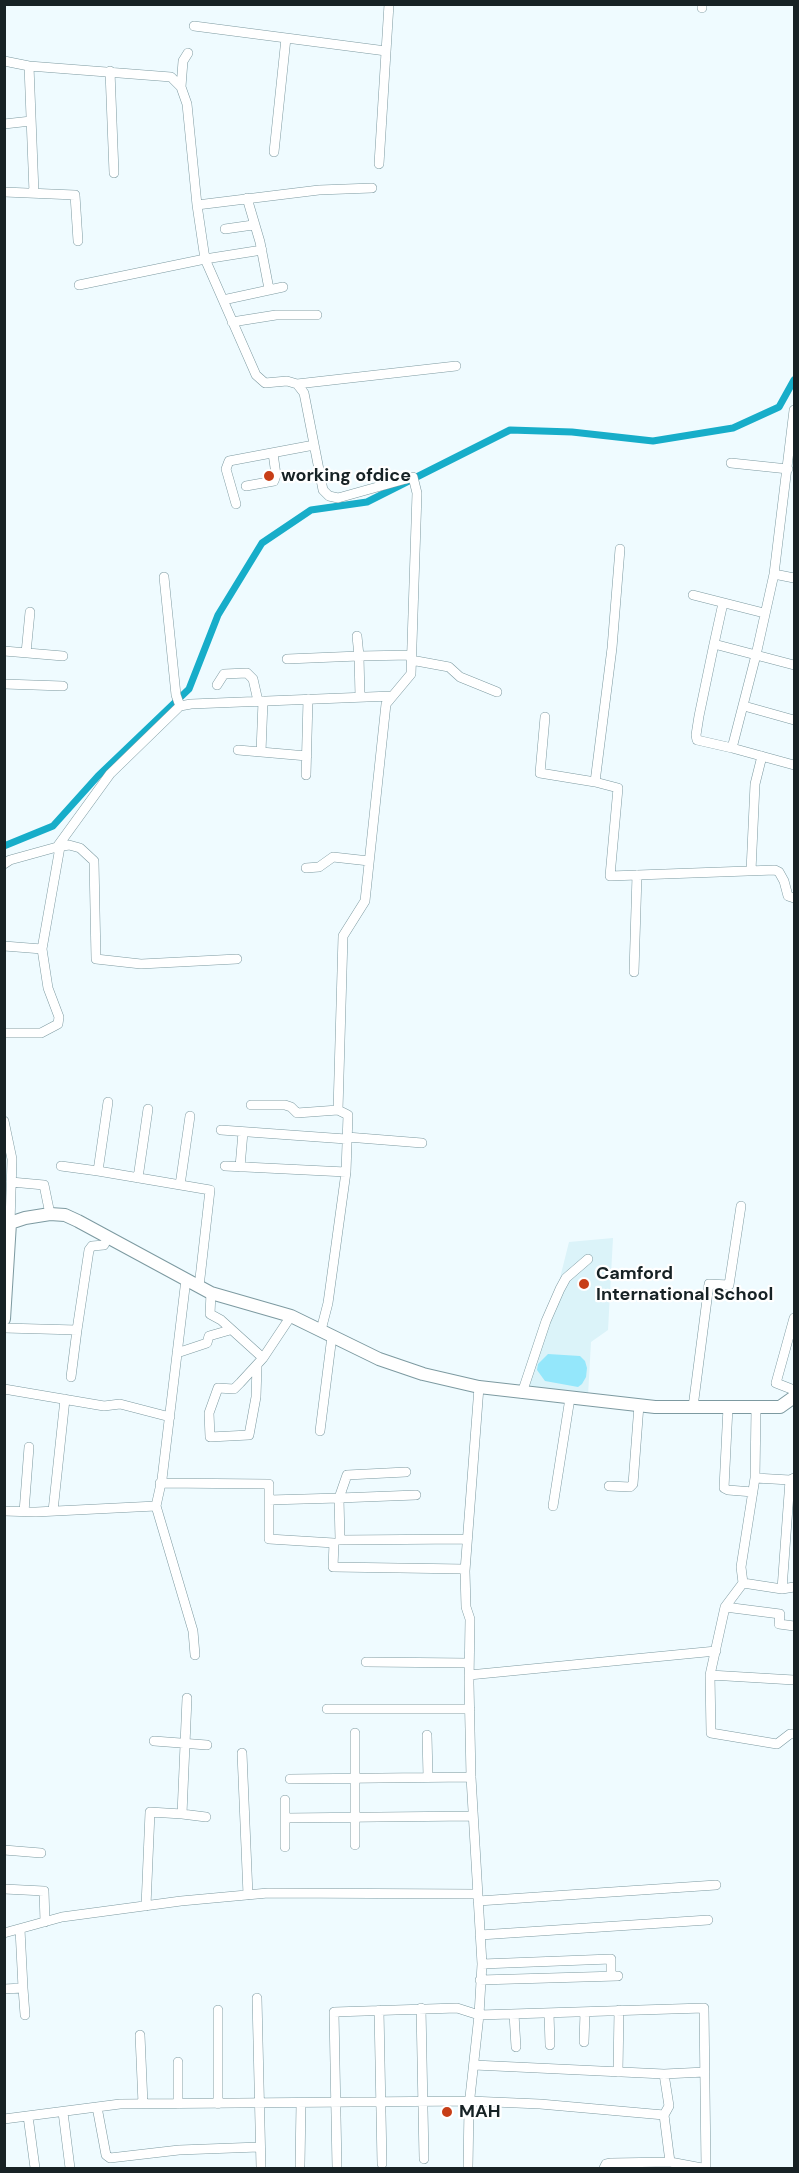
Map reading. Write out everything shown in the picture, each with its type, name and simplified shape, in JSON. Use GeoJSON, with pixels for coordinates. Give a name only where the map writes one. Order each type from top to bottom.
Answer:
{"type":"FeatureCollection","features":[{"type":"Feature","properties":{"kind":"main road"},"geometry":{"type":"LineString","coordinates":[[4,1319],[7,1224],[50,1214],[65,1215],[205,1290],[291,1316],[379,1359],[423,1374],[479,1387],[639,1406],[780,1407],[795,1397]]}},
{"type":"Feature","properties":{"kind":"street"},"geometry":{"type":"LineString","coordinates":[[379,164],[389,4]]}},
{"type":"Feature","properties":{"kind":"street"},"geometry":{"type":"LineString","coordinates":[[194,26],[386,51]]}},
{"type":"Feature","properties":{"kind":"street"},"geometry":{"type":"LineString","coordinates":[[274,152],[286,38]]}},
{"type":"Feature","properties":{"kind":"street"},"geometry":{"type":"LineString","coordinates":[[188,53],[183,61],[181,87],[187,104],[196,205],[205,259],[256,375],[265,383],[287,381],[297,384],[456,366]]}},
{"type":"Feature","properties":{"kind":"street"},"geometry":{"type":"LineString","coordinates":[[4,61],[29,66],[171,77],[181,87]]}},
{"type":"Feature","properties":{"kind":"street"},"geometry":{"type":"LineString","coordinates":[[29,66],[34,193]]}},
{"type":"Feature","properties":{"kind":"street"},"geometry":{"type":"LineString","coordinates":[[110,71],[114,173]]}},
{"type":"Feature","properties":{"kind":"street"},"geometry":{"type":"LineString","coordinates":[[4,124],[31,121]]}},
{"type":"Feature","properties":{"kind":"street"},"geometry":{"type":"LineString","coordinates":[[196,205],[319,190],[372,188]]}},
{"type":"Feature","properties":{"kind":"street"},"geometry":{"type":"LineString","coordinates":[[4,192],[75,195],[78,241]]}},
{"type":"Feature","properties":{"kind":"street"},"geometry":{"type":"LineString","coordinates":[[247,198],[262,250],[269,289]]}},
{"type":"Feature","properties":{"kind":"street"},"geometry":{"type":"LineString","coordinates":[[225,229],[253,225]]}},
{"type":"Feature","properties":{"kind":"street"},"geometry":{"type":"LineString","coordinates":[[78,285],[205,259],[262,250]]}},
{"type":"Feature","properties":{"kind":"street"},"geometry":{"type":"LineString","coordinates":[[223,300],[283,287]]}},
{"type":"Feature","properties":{"kind":"street"},"geometry":{"type":"LineString","coordinates":[[232,322],[276,315],[317,315]]}},
{"type":"Feature","properties":{"kind":"street"},"geometry":{"type":"LineString","coordinates":[[297,384],[304,393],[323,490],[329,496],[338,498],[413,477],[417,493],[411,674],[386,704],[365,902],[343,936],[338,1110]]}},
{"type":"Feature","properties":{"kind":"street"},"geometry":{"type":"LineString","coordinates":[[732,748],[744,706],[774,574],[795,410]]}},
{"type":"Feature","properties":{"kind":"street"},"geometry":{"type":"LineString","coordinates":[[236,504],[226,469],[229,461],[315,445]]}},
{"type":"Feature","properties":{"kind":"street"},"geometry":{"type":"LineString","coordinates":[[246,486],[274,481],[276,475],[273,453]]}},
{"type":"Feature","properties":{"kind":"street"},"geometry":{"type":"LineString","coordinates":[[731,463],[788,469]]}},
{"type":"Feature","properties":{"kind":"street"},"geometry":{"type":"LineString","coordinates":[[595,782],[612,648],[620,549]]}},
{"type":"Feature","properties":{"kind":"street"},"geometry":{"type":"LineString","coordinates":[[774,574],[795,578]]}},
{"type":"Feature","properties":{"kind":"street"},"geometry":{"type":"LineString","coordinates":[[164,577],[176,696],[180,706]]}},
{"type":"Feature","properties":{"kind":"street"},"geometry":{"type":"LineString","coordinates":[[693,595],[764,613]]}},
{"type":"Feature","properties":{"kind":"street"},"geometry":{"type":"LineString","coordinates":[[723,603],[696,735],[697,740],[795,765]]}},
{"type":"Feature","properties":{"kind":"street"},"geometry":{"type":"LineString","coordinates":[[26,653],[30,612]]}},
{"type":"Feature","properties":{"kind":"street"},"geometry":{"type":"LineString","coordinates":[[357,636],[360,697]]}},
{"type":"Feature","properties":{"kind":"street"},"geometry":{"type":"LineString","coordinates":[[714,644],[795,665]]}},
{"type":"Feature","properties":{"kind":"street"},"geometry":{"type":"LineString","coordinates":[[4,651],[63,656]]}},
{"type":"Feature","properties":{"kind":"street"},"geometry":{"type":"LineString","coordinates":[[287,659],[359,656],[411,657],[449,667],[460,677],[496,692]]}},
{"type":"Feature","properties":{"kind":"street"},"geometry":{"type":"LineString","coordinates":[[217,685],[224,674],[247,673],[253,679],[260,701],[261,752]]}},
{"type":"Feature","properties":{"kind":"street"},"geometry":{"type":"LineString","coordinates":[[4,684],[63,686]]}},
{"type":"Feature","properties":{"kind":"street"},"geometry":{"type":"LineString","coordinates":[[4,1033],[41,1033],[58,1024],[59,1017],[48,988],[42,949],[59,847],[110,774],[180,706],[392,696]]}},
{"type":"Feature","properties":{"kind":"street"},"geometry":{"type":"LineString","coordinates":[[306,775],[308,699]]}},
{"type":"Feature","properties":{"kind":"street"},"geometry":{"type":"LineString","coordinates":[[744,706],[795,720]]}},
{"type":"Feature","properties":{"kind":"street"},"geometry":{"type":"LineString","coordinates":[[545,717],[541,774],[618,788],[610,876],[750,872],[769,869],[779,872],[788,896],[795,898]]}},
{"type":"Feature","properties":{"kind":"street"},"geometry":{"type":"LineString","coordinates":[[238,750],[307,756]]}},
{"type":"Feature","properties":{"kind":"street"},"geometry":{"type":"LineString","coordinates":[[750,872],[755,784],[762,756]]}},
{"type":"Feature","properties":{"kind":"street"},"geometry":{"type":"LineString","coordinates":[[4,864],[10,860],[69,845],[80,848],[94,861],[96,959],[141,963],[237,960]]}},
{"type":"Feature","properties":{"kind":"street"},"geometry":{"type":"LineString","coordinates":[[306,868],[320,867],[333,857],[369,861]]}},
{"type":"Feature","properties":{"kind":"street"},"geometry":{"type":"LineString","coordinates":[[634,972],[637,875]]}},
{"type":"Feature","properties":{"kind":"street"},"geometry":{"type":"LineString","coordinates":[[4,946],[42,949]]}},
{"type":"Feature","properties":{"kind":"street"},"geometry":{"type":"LineString","coordinates":[[98,1172],[108,1102]]}},
{"type":"Feature","properties":{"kind":"street"},"geometry":{"type":"LineString","coordinates":[[251,1105],[285,1105],[297,1113],[338,1110],[348,1115],[346,1172],[328,1303],[320,1431]]}},
{"type":"Feature","properties":{"kind":"street"},"geometry":{"type":"LineString","coordinates":[[138,1178],[148,1109]]}},
{"type":"Feature","properties":{"kind":"street"},"geometry":{"type":"LineString","coordinates":[[180,1185],[190,1116]]}},
{"type":"Feature","properties":{"kind":"street"},"geometry":{"type":"LineString","coordinates":[[4,1121],[12,1159],[7,1224]]}},
{"type":"Feature","properties":{"kind":"street"},"geometry":{"type":"LineString","coordinates":[[221,1130],[422,1143]]}},
{"type":"Feature","properties":{"kind":"street"},"geometry":{"type":"LineString","coordinates":[[240,1167],[243,1132]]}},
{"type":"Feature","properties":{"kind":"street"},"geometry":{"type":"LineString","coordinates":[[61,1166],[210,1190],[205,1290],[210,1314],[221,1320],[260,1362],[249,1435],[210,1437],[209,1413],[218,1388],[234,1389],[260,1362],[291,1316]]}},
{"type":"Feature","properties":{"kind":"street"},"geometry":{"type":"LineString","coordinates":[[225,1166],[346,1172]]}},
{"type":"Feature","properties":{"kind":"street"},"geometry":{"type":"LineString","coordinates":[[11,1182],[44,1185],[50,1214]]}},
{"type":"Feature","properties":{"kind":"street"},"geometry":{"type":"LineString","coordinates":[[693,1407],[710,1284],[729,1285],[741,1206]]}},
{"type":"Feature","properties":{"kind":"street"},"geometry":{"type":"LineString","coordinates":[[71,1377],[89,1250],[92,1246],[104,1245],[108,1237]]}},
{"type":"Feature","properties":{"kind":"street"},"geometry":{"type":"LineString","coordinates":[[522,1393],[546,1321],[560,1289],[566,1278],[588,1259]]}},
{"type":"Feature","properties":{"kind":"street"},"geometry":{"type":"LineString","coordinates":[[186,1279],[170,1417],[156,1506],[193,1631],[195,1655]]}},
{"type":"Feature","properties":{"kind":"street"},"geometry":{"type":"LineString","coordinates":[[795,1318],[776,1383],[795,1390]]}},
{"type":"Feature","properties":{"kind":"street"},"geometry":{"type":"LineString","coordinates":[[4,1328],[77,1330]]}},
{"type":"Feature","properties":{"kind":"street"},"geometry":{"type":"LineString","coordinates":[[177,1353],[207,1343],[209,1336],[230,1330]]}},
{"type":"Feature","properties":{"kind":"street"},"geometry":{"type":"LineString","coordinates":[[468,2169],[470,2101],[482,1964],[471,1777],[470,1619],[466,1606],[465,1569],[479,1387]]}},
{"type":"Feature","properties":{"kind":"street"},"geometry":{"type":"LineString","coordinates":[[4,1389],[104,1406],[120,1404],[170,1417]]}},
{"type":"Feature","properties":{"kind":"street"},"geometry":{"type":"LineString","coordinates":[[553,1506],[570,1398]]}},
{"type":"Feature","properties":{"kind":"street"},"geometry":{"type":"LineString","coordinates":[[53,1511],[65,1399]]}},
{"type":"Feature","properties":{"kind":"street"},"geometry":{"type":"LineString","coordinates":[[609,1486],[630,1487],[633,1484],[639,1406]]}},
{"type":"Feature","properties":{"kind":"street"},"geometry":{"type":"LineString","coordinates":[[728,1407],[724,1488],[753,1492]]}},
{"type":"Feature","properties":{"kind":"street"},"geometry":{"type":"LineString","coordinates":[[756,1408],[755,1478],[741,1567],[743,1583],[725,1607],[710,1675],[711,1733],[777,1744],[790,1734],[795,1734]]}},
{"type":"Feature","properties":{"kind":"street"},"geometry":{"type":"LineString","coordinates":[[24,1512],[29,1447]]}},
{"type":"Feature","properties":{"kind":"street"},"geometry":{"type":"LineString","coordinates":[[406,1472],[347,1474],[339,1498],[337,1542],[333,1567],[465,1569]]}},
{"type":"Feature","properties":{"kind":"street"},"geometry":{"type":"LineString","coordinates":[[755,1478],[792,1479],[782,1589]]}},
{"type":"Feature","properties":{"kind":"street"},"geometry":{"type":"LineString","coordinates":[[160,1483],[269,1484],[268,1539],[337,1542],[467,1539]]}},
{"type":"Feature","properties":{"kind":"street"},"geometry":{"type":"LineString","coordinates":[[268,1500],[416,1495]]}},
{"type":"Feature","properties":{"kind":"street"},"geometry":{"type":"LineString","coordinates":[[4,1510],[24,1512],[156,1506]]}},
{"type":"Feature","properties":{"kind":"street"},"geometry":{"type":"LineString","coordinates":[[743,1583],[782,1589],[795,1587]]}},
{"type":"Feature","properties":{"kind":"street"},"geometry":{"type":"LineString","coordinates":[[725,1607],[780,1614],[779,1624],[795,1626]]}},
{"type":"Feature","properties":{"kind":"street"},"geometry":{"type":"LineString","coordinates":[[469,1675],[716,1652]]}},
{"type":"Feature","properties":{"kind":"street"},"geometry":{"type":"LineString","coordinates":[[366,1662],[469,1663]]}},
{"type":"Feature","properties":{"kind":"street"},"geometry":{"type":"LineString","coordinates":[[710,1675],[795,1680]]}},
{"type":"Feature","properties":{"kind":"street"},"geometry":{"type":"LineString","coordinates":[[182,1814],[188,1698]]}},
{"type":"Feature","properties":{"kind":"street"},"geometry":{"type":"LineString","coordinates":[[327,1708],[470,1709]]}},
{"type":"Feature","properties":{"kind":"street"},"geometry":{"type":"LineString","coordinates":[[355,1733],[355,1845]]}},
{"type":"Feature","properties":{"kind":"street"},"geometry":{"type":"LineString","coordinates":[[427,1734],[428,1778]]}},
{"type":"Feature","properties":{"kind":"street"},"geometry":{"type":"LineString","coordinates":[[154,1741],[207,1745]]}},
{"type":"Feature","properties":{"kind":"street"},"geometry":{"type":"LineString","coordinates":[[242,1753],[248,1895]]}},
{"type":"Feature","properties":{"kind":"street"},"geometry":{"type":"LineString","coordinates":[[290,1779],[471,1777]]}},
{"type":"Feature","properties":{"kind":"street"},"geometry":{"type":"LineString","coordinates":[[285,1800],[285,1847]]}},
{"type":"Feature","properties":{"kind":"street"},"geometry":{"type":"LineString","coordinates":[[146,1906],[150,1812],[206,1816]]}},
{"type":"Feature","properties":{"kind":"street"},"geometry":{"type":"LineString","coordinates":[[285,1818],[473,1816]]}},
{"type":"Feature","properties":{"kind":"street"},"geometry":{"type":"LineString","coordinates":[[4,1850],[41,1853]]}},
{"type":"Feature","properties":{"kind":"street"},"geometry":{"type":"LineString","coordinates":[[4,1933],[62,1917],[268,1893],[478,1898],[716,1885]]}},
{"type":"Feature","properties":{"kind":"street"},"geometry":{"type":"LineString","coordinates":[[4,1889],[44,1891],[45,1922]]}},
{"type":"Feature","properties":{"kind":"street"},"geometry":{"type":"LineString","coordinates":[[480,1935],[708,1920]]}},
{"type":"Feature","properties":{"kind":"street"},"geometry":{"type":"LineString","coordinates":[[20,1929],[25,2015]]}},
{"type":"Feature","properties":{"kind":"street"},"geometry":{"type":"LineString","coordinates":[[480,1980],[615,1976],[611,1959],[482,1964]]}},
{"type":"Feature","properties":{"kind":"street"},"geometry":{"type":"LineString","coordinates":[[4,1989],[23,1988]]}},
{"type":"Feature","properties":{"kind":"street"},"geometry":{"type":"LineString","coordinates":[[257,1998],[261,2169]]}},
{"type":"Feature","properties":{"kind":"street"},"geometry":{"type":"LineString","coordinates":[[421,2008],[424,2159]]}},
{"type":"Feature","properties":{"kind":"street"},"geometry":{"type":"LineString","coordinates":[[337,2169],[334,2012],[457,2008],[479,2015],[704,2008],[704,2169],[670,2162],[611,2163],[606,2164],[604,2169]]}},
{"type":"Feature","properties":{"kind":"street"},"geometry":{"type":"LineString","coordinates":[[218,2010],[218,2103]]}},
{"type":"Feature","properties":{"kind":"street"},"geometry":{"type":"LineString","coordinates":[[379,2010],[382,2164]]}},
{"type":"Feature","properties":{"kind":"street"},"geometry":{"type":"LineString","coordinates":[[618,2072],[619,2010]]}},
{"type":"Feature","properties":{"kind":"street"},"geometry":{"type":"LineString","coordinates":[[584,2042],[585,2012]]}},
{"type":"Feature","properties":{"kind":"street"},"geometry":{"type":"LineString","coordinates":[[549,2013],[550,2044]]}},
{"type":"Feature","properties":{"kind":"street"},"geometry":{"type":"LineString","coordinates":[[514,2014],[516,2047]]}},
{"type":"Feature","properties":{"kind":"street"},"geometry":{"type":"LineString","coordinates":[[140,2036],[143,2104]]}},
{"type":"Feature","properties":{"kind":"street"},"geometry":{"type":"LineString","coordinates":[[178,2062],[178,2104]]}},
{"type":"Feature","properties":{"kind":"street"},"geometry":{"type":"LineString","coordinates":[[474,2065],[664,2074],[705,2072]]}},
{"type":"Feature","properties":{"kind":"street"},"geometry":{"type":"LineString","coordinates":[[664,2074],[669,2106],[664,2115],[670,2162]]}},
{"type":"Feature","properties":{"kind":"street"},"geometry":{"type":"LineString","coordinates":[[4,2120],[97,2107],[143,2104],[336,2102],[470,2101],[540,2104],[664,2115]]}},
{"type":"Feature","properties":{"kind":"street"},"geometry":{"type":"LineString","coordinates":[[300,2165],[301,2103]]}},
{"type":"Feature","properties":{"kind":"street"},"geometry":{"type":"LineString","coordinates":[[97,2107],[106,2155],[110,2158],[179,2150],[259,2147]]}},
{"type":"Feature","properties":{"kind":"street"},"geometry":{"type":"LineString","coordinates":[[63,2112],[70,2169]]}},
{"type":"Feature","properties":{"kind":"street"},"geometry":{"type":"LineString","coordinates":[[28,2116],[35,2169]]}},
{"type":"Feature","properties":{"kind":"shaded area","name":"Camford International School"},"geometry":{"type":"Polygon","coordinates":[[[613,1238],[608,1330],[591,1342],[588,1396],[528,1389],[548,1326],[569,1242],[613,1238]]]}},
{"type":"Feature","properties":{"kind":"shaded area"},"geometry":{"type":"Polygon","coordinates":[[[548,1354],[580,1356],[587,1368],[582,1384],[578,1387],[545,1381],[537,1370],[538,1364],[548,1354]]]}},
{"type":"Feature","properties":{"kind":"waterway"},"geometry":{"type":"LineString","coordinates":[[4,846],[53,826],[98,776],[189,689],[218,615],[262,543],[311,510],[367,502],[510,430],[572,432],[653,441],[733,428],[779,407],[794,380]]}},
{"type":"Feature","properties":{"kind":"place","name":"working ofdice"},"geometry":{"type":"Point","coordinates":[269,476]}},
{"type":"Feature","properties":{"kind":"place","name":"Camford International School"},"geometry":{"type":"Point","coordinates":[584,1284]}},
{"type":"Feature","properties":{"kind":"place","name":"MAH"},"geometry":{"type":"Point","coordinates":[447,2112]}}]}
